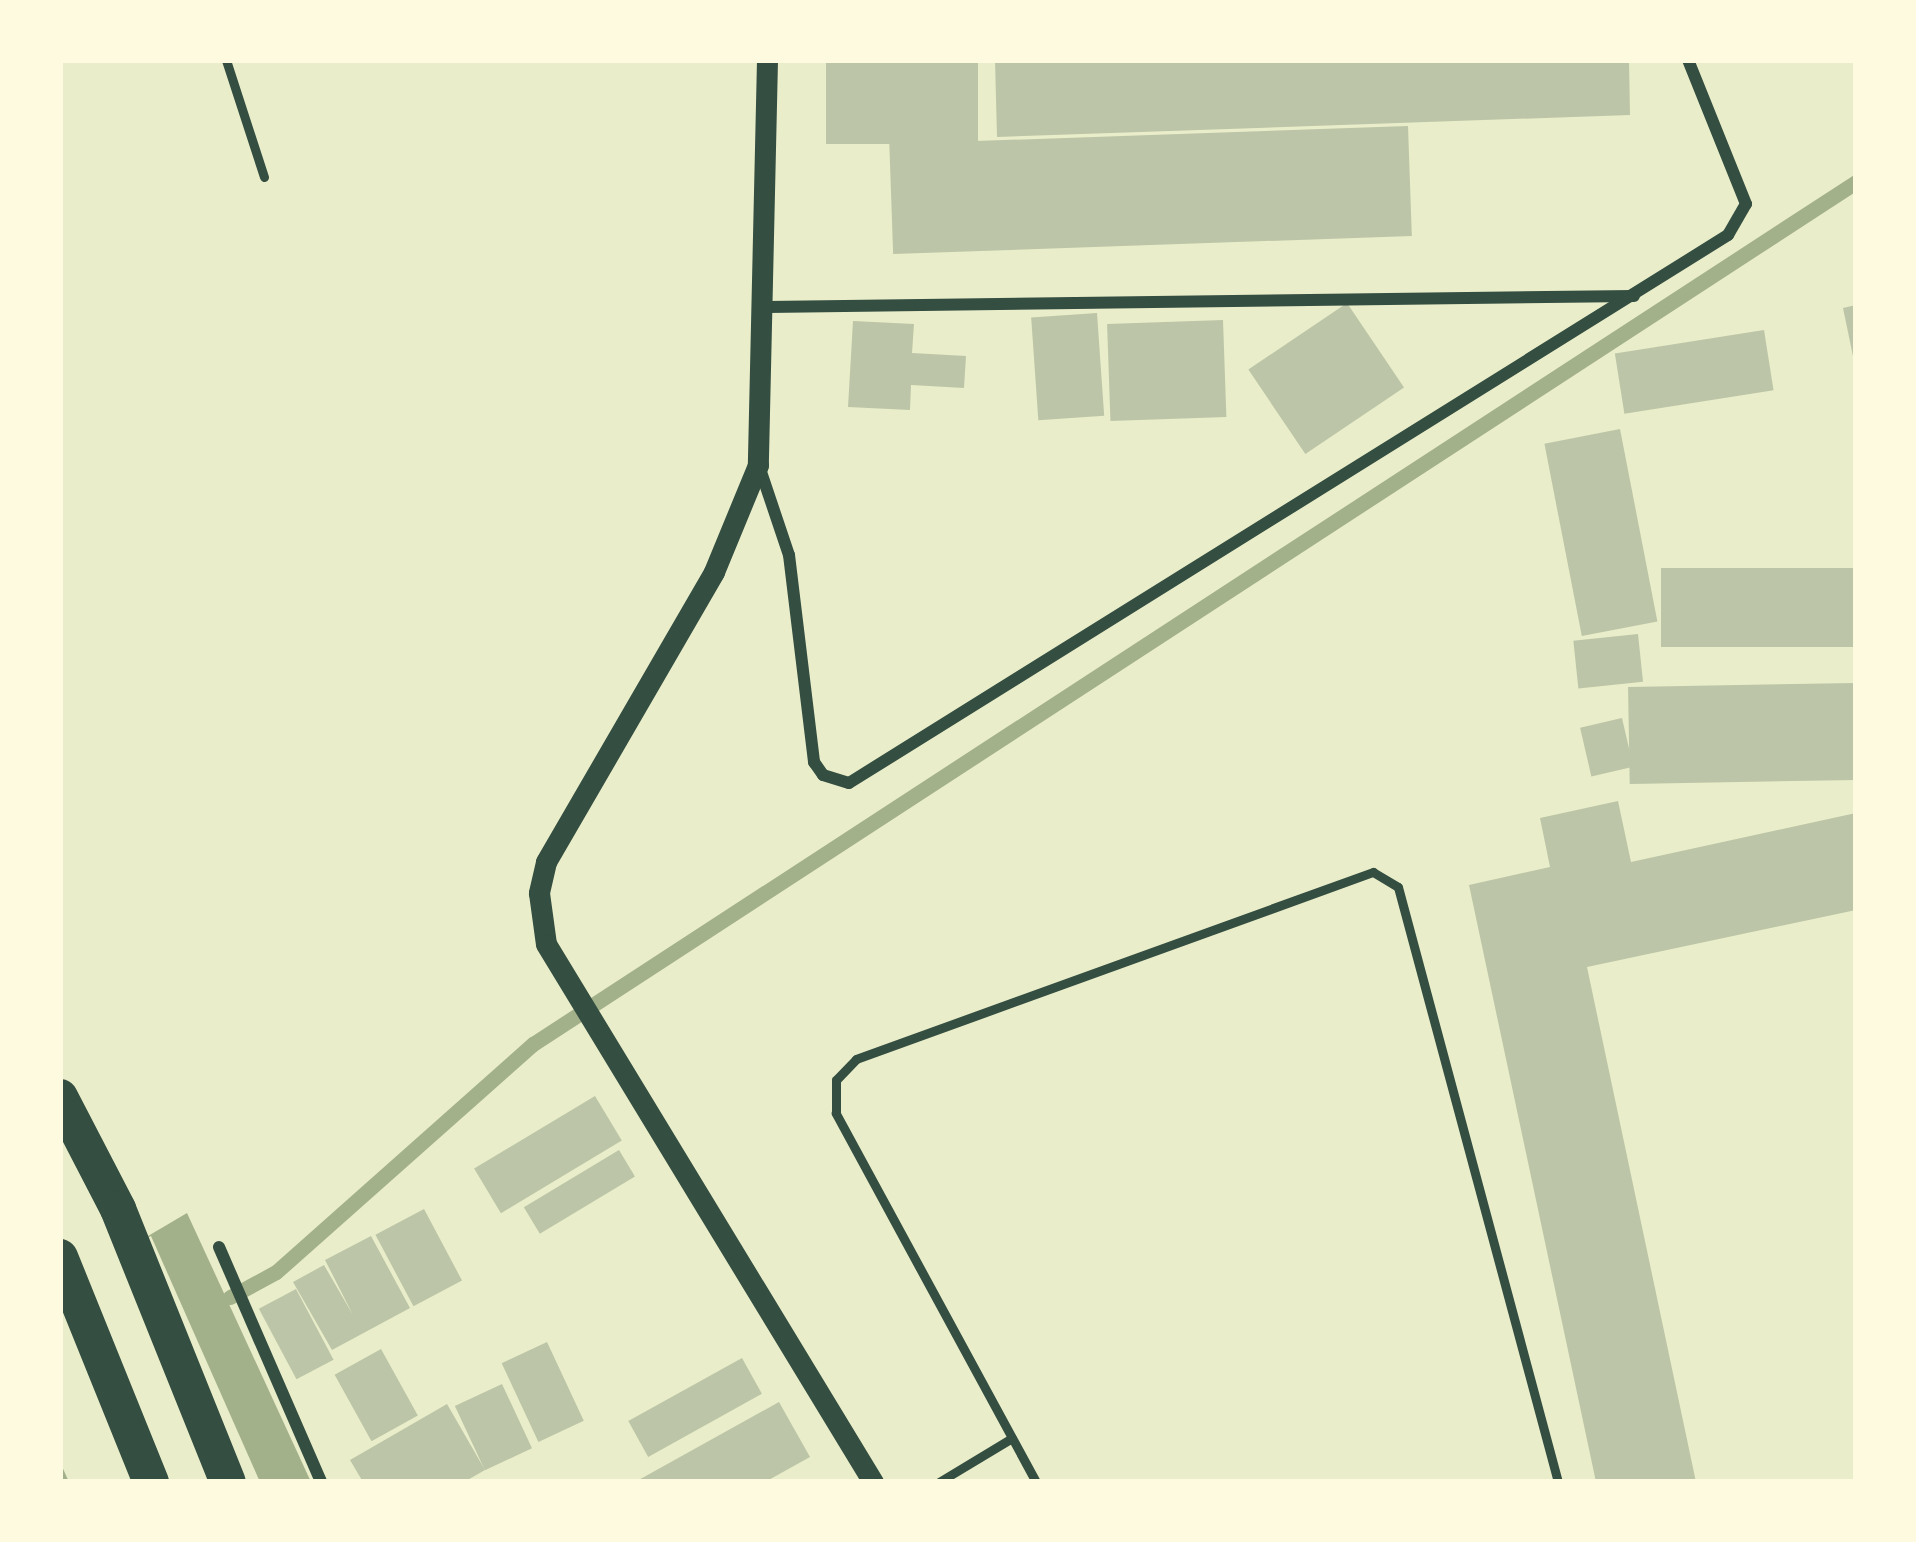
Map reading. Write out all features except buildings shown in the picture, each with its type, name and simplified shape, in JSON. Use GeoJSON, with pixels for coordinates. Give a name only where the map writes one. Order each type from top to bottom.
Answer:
{"type":"FeatureCollection","features":[{"type":"Feature","properties":{"kind":"highway"},"geometry":{"type":"LineString","coordinates":[[60,1097],[118,1210],[228,1482]]}},
{"type":"Feature","properties":{"kind":"highway"},"geometry":{"type":"LineString","coordinates":[[60,1257],[151,1482]]}},
{"type":"Feature","properties":{"kind":"street"},"geometry":{"type":"LineString","coordinates":[[767,60],[767,307],[758,465],[714,572],[546,862],[539,893],[546,944],[612,1041],[873,1482]]}},
{"type":"Feature","properties":{"kind":"street"},"geometry":{"type":"LineString","coordinates":[[758,465],[789,554],[814,762],[823,775],[850,783],[1728,236],[1746,204],[1688,60]]}},
{"type":"Feature","properties":{"kind":"street"},"geometry":{"type":"LineString","coordinates":[[767,307],[1635,296]]}},
{"type":"Feature","properties":{"kind":"street"},"geometry":{"type":"LineString","coordinates":[[219,1247],[321,1482]]}},
{"type":"Feature","properties":{"kind":"lane"},"geometry":{"type":"LineString","coordinates":[[226,60],[264,177]]}},
{"type":"Feature","properties":{"kind":"lane"},"geometry":{"type":"LineString","coordinates":[[1036,1482],[836,1113],[836,1080],[856,1059],[1373,872],[1398,887],[1558,1482]]}},
{"type":"Feature","properties":{"kind":"lane"},"geometry":{"type":"LineString","coordinates":[[939,1482],[1012,1438]]}},
{"type":"Feature","properties":{"kind":"shaded area"},"geometry":{"type":"Polygon","coordinates":[[[187,1213],[311,1482],[60,1482],[60,1288],[187,1213]]]}},
{"type":"Feature","properties":{"kind":"pier"},"geometry":{"type":"Polygon","coordinates":[[[151,1236],[260,1482],[69,1482],[60,1462],[60,1281],[151,1236]]]}},
{"type":"Feature","properties":{"kind":"waterway"},"geometry":{"type":"LineString","coordinates":[[230,1297],[276,1272],[533,1044],[1856,182]]}}]}
